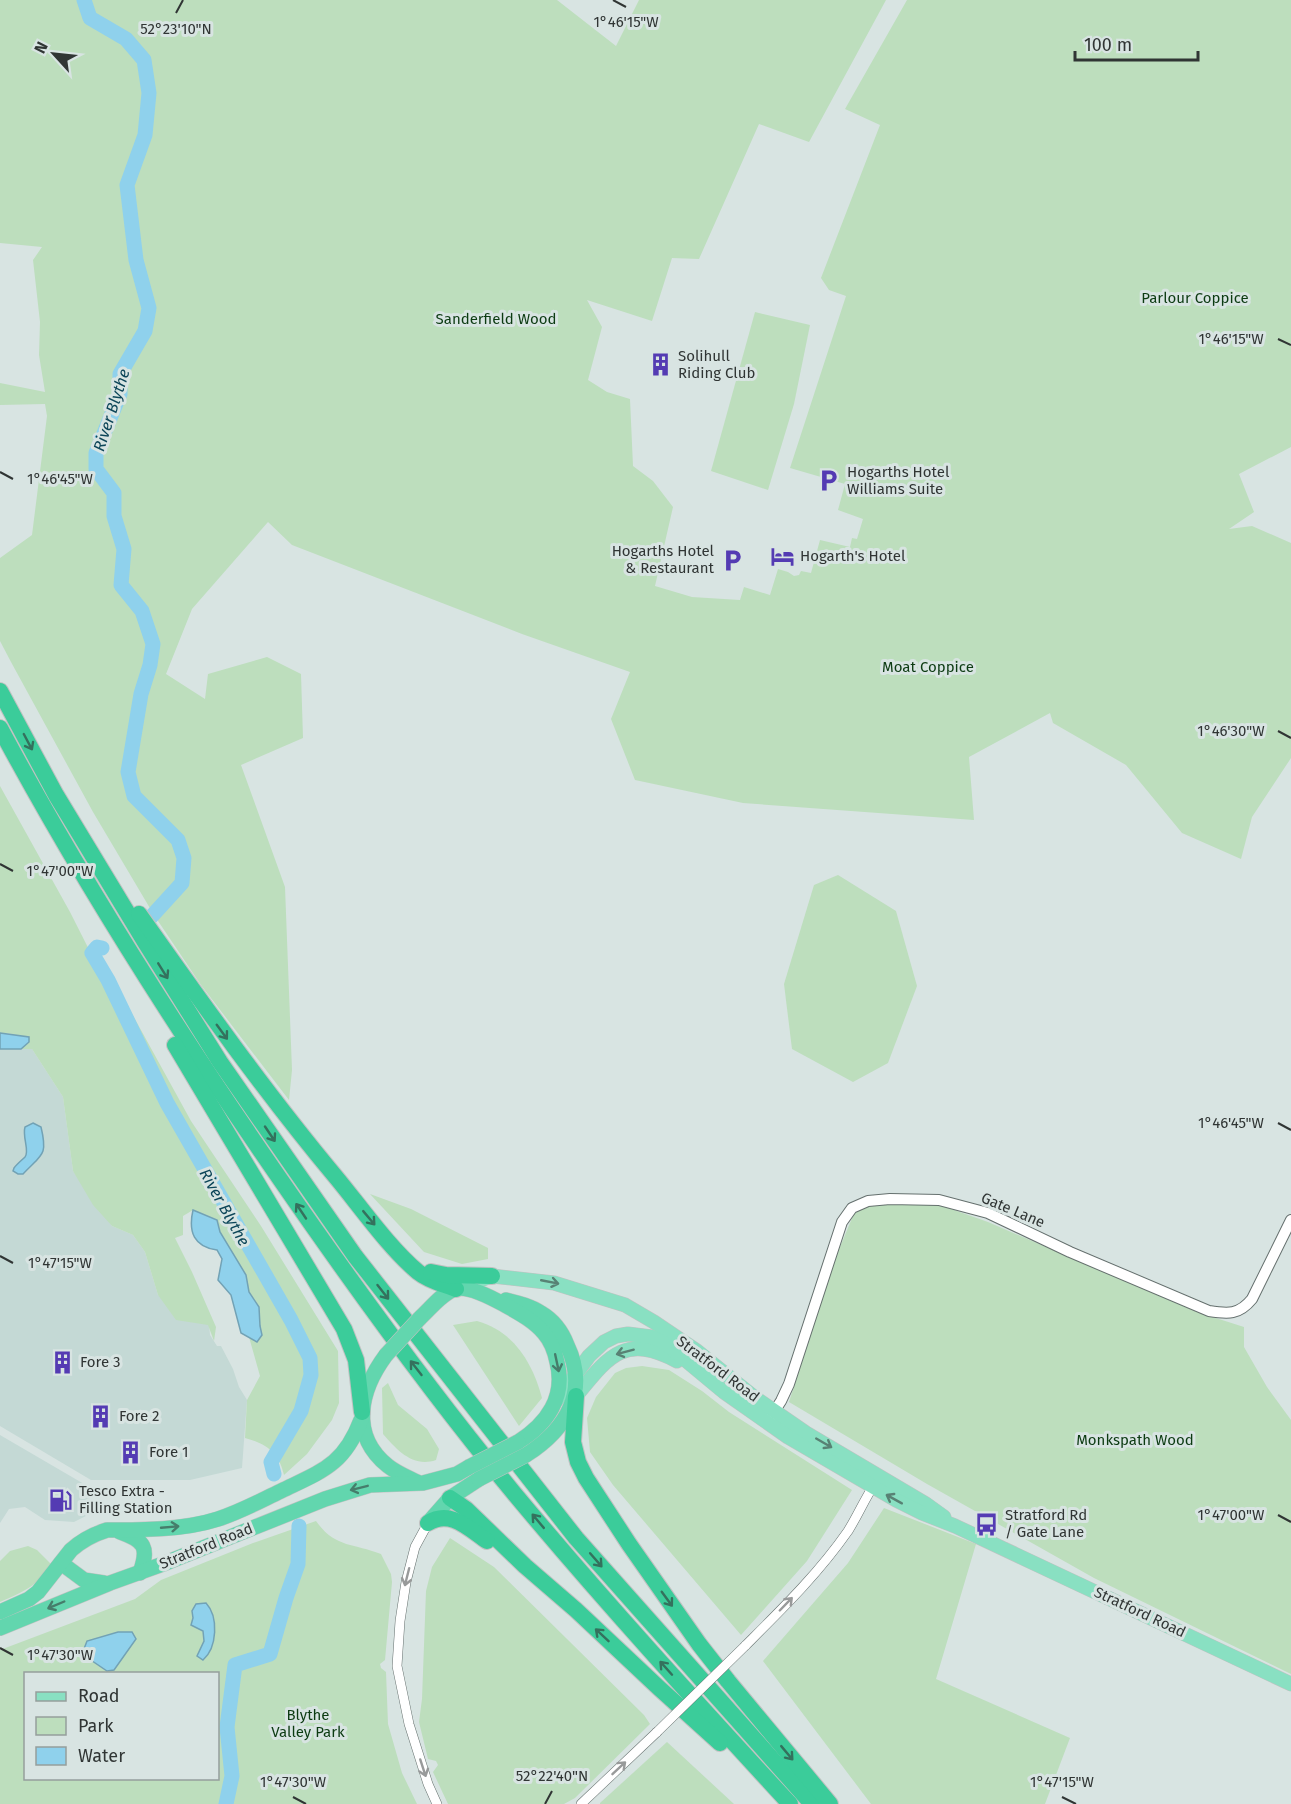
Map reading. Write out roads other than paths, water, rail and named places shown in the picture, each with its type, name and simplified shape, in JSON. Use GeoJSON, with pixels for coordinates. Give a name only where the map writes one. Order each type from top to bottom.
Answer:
{"type":"FeatureCollection","features":[{"type":"Feature","properties":{"kind":"highway"},"geometry":{"type":"LineString","coordinates":[[0,691],[57,795],[220,1062],[355,1256],[576,1538],[812,1804]]}},
{"type":"Feature","properties":{"kind":"highway"},"geometry":{"type":"LineString","coordinates":[[0,728],[93,894],[145,979],[209,1077],[347,1277],[511,1490],[608,1604],[790,1804]]}},
{"type":"Feature","properties":{"kind":"highway"},"geometry":{"type":"LineString","coordinates":[[0,741],[19,786],[344,1329],[356,1360],[361,1416],[369,1443],[381,1459],[395,1471],[450,1498],[466,1509],[525,1566],[723,1745],[747,1758]]}},
{"type":"Feature","properties":{"kind":"highway"},"geometry":{"type":"LineString","coordinates":[[57,795],[224,1034],[276,1104],[373,1223],[409,1262],[424,1277],[458,1289],[529,1306],[551,1320],[564,1338],[576,1373],[573,1432],[578,1462],[629,1544],[699,1644],[830,1804]]}},
{"type":"Feature","properties":{"kind":"highway"},"geometry":{"type":"LineString","coordinates":[[409,1262],[424,1270],[446,1275],[492,1276]]}},
{"type":"Feature","properties":{"kind":"highway"},"geometry":{"type":"LineString","coordinates":[[361,1416],[368,1385],[375,1370],[420,1318],[445,1296],[458,1289]]}},
{"type":"Feature","properties":{"kind":"highway"},"geometry":{"type":"LineString","coordinates":[[428,1523],[450,1498],[522,1448],[540,1426],[555,1402],[560,1384],[559,1371],[549,1340],[534,1323],[489,1296]]}},
{"type":"Feature","properties":{"kind":"highway"},"geometry":{"type":"LineString","coordinates":[[420,1482],[457,1474],[552,1434],[576,1396]]}},
{"type":"Feature","properties":{"kind":"highway","name":"Stratford Road"},"geometry":{"type":"LineString","coordinates":[[0,1612],[29,1599],[38,1592],[77,1545],[100,1532],[171,1527],[216,1520],[252,1505],[334,1463],[348,1448],[361,1416]]}},
{"type":"Feature","properties":{"kind":"highway","name":"Stratford Road"},"geometry":{"type":"LineString","coordinates":[[0,1628],[325,1498],[356,1488],[420,1482]]}},
{"type":"Feature","properties":{"kind":"highway"},"geometry":{"type":"LineString","coordinates":[[428,1523],[436,1518],[449,1518],[464,1525],[525,1566]]}},
{"type":"Feature","properties":{"kind":"highway"},"geometry":{"type":"LineString","coordinates":[[114,1530],[137,1539],[142,1545],[145,1555],[140,1573]]}},
{"type":"Feature","properties":{"kind":"highway"},"geometry":{"type":"LineString","coordinates":[[61,1563],[84,1580],[110,1583]]}},
{"type":"Feature","properties":{"kind":"main road","name":"Stratford Road"},"geometry":{"type":"LineString","coordinates":[[458,1289],[492,1276],[554,1283],[625,1305],[697,1351],[754,1397],[771,1417]]}},
{"type":"Feature","properties":{"kind":"main road","name":"Stratford Road"},"geometry":{"type":"LineString","coordinates":[[555,1402],[589,1356],[604,1342],[616,1336],[640,1334],[652,1337],[665,1343],[724,1392],[771,1417],[821,1457],[877,1481],[922,1513],[955,1526],[1291,1684]]}},
{"type":"Feature","properties":{"kind":"main road"},"geometry":{"type":"LineString","coordinates":[[576,1396],[602,1364],[610,1358],[626,1350],[640,1348],[662,1353],[724,1392]]}},
{"type":"Feature","properties":{"kind":"street","name":"Gate Lane"},"geometry":{"type":"LineString","coordinates":[[771,1417],[789,1384],[842,1222],[852,1208],[868,1201],[939,1200],[988,1213],[1070,1252],[1209,1311],[1224,1313],[1245,1308],[1252,1299],[1291,1220]]}},
{"type":"Feature","properties":{"kind":"street"},"geometry":{"type":"LineString","coordinates":[[581,1804],[746,1646],[804,1586],[849,1529],[877,1481]]}},
{"type":"Feature","properties":{"kind":"street"},"geometry":{"type":"LineString","coordinates":[[428,1523],[415,1547],[406,1582],[400,1621],[397,1666],[409,1724],[428,1784],[437,1804]]}},
{"type":"Feature","properties":{"kind":"water"},"geometry":{"type":"Polygon","coordinates":[[[0,1033],[29,1037],[29,1042],[21,1049],[0,1049],[0,1033]]]}},
{"type":"Feature","properties":{"kind":"water"},"geometry":{"type":"Polygon","coordinates":[[[33,1123],[41,1127],[44,1144],[42,1154],[23,1174],[18,1174],[13,1171],[26,1154],[25,1127],[33,1123]]]}},
{"type":"Feature","properties":{"kind":"water"},"geometry":{"type":"Polygon","coordinates":[[[193,1210],[217,1220],[220,1232],[246,1275],[249,1292],[259,1307],[262,1335],[257,1342],[241,1333],[231,1295],[218,1280],[222,1259],[217,1250],[203,1246],[194,1237],[191,1225],[193,1210]]]}},
{"type":"Feature","properties":{"kind":"water"},"geometry":{"type":"Polygon","coordinates":[[[206,1603],[213,1616],[215,1632],[208,1655],[203,1660],[197,1656],[204,1641],[203,1631],[191,1625],[192,1611],[196,1604],[206,1603]]]}},
{"type":"Feature","properties":{"kind":"water"},"geometry":{"type":"Polygon","coordinates":[[[118,1632],[132,1632],[136,1639],[114,1670],[107,1671],[82,1654],[87,1641],[118,1632]]]}},
{"type":"Feature","properties":{"kind":"waterway","name":"River Blythe"},"geometry":{"type":"LineString","coordinates":[[84,0],[90,18],[126,39],[144,60],[149,93],[145,135],[127,185],[136,260],[149,308],[145,331],[120,374],[120,394],[96,453],[96,469],[114,493],[114,516],[124,549],[121,585],[142,611],[153,644],[150,665],[141,694],[128,772],[134,796],[178,840],[184,858],[182,883],[151,917]]}},
{"type":"Feature","properties":{"kind":"waterway","name":"River Blythe"},"geometry":{"type":"LineString","coordinates":[[102,948],[97,947],[92,953],[108,980],[167,1103],[291,1320],[310,1358],[311,1375],[301,1411],[271,1462],[274,1474]]}},
{"type":"Feature","properties":{"kind":"waterway","name":"River Blythe"},"geometry":{"type":"LineString","coordinates":[[226,1804],[232,1776],[227,1727],[235,1665],[270,1654],[298,1564],[299,1526]]}},
{"type":"Feature","properties":{"kind":"place","name":"Solihull Riding Club"},"geometry":{"type":"Point","coordinates":[660,365]}},
{"type":"Feature","properties":{"kind":"place","name":"Hogarths Hotel Williams Suite"},"geometry":{"type":"Point","coordinates":[829,481]}},
{"type":"Feature","properties":{"kind":"place","name":"Hogarth's Hotel"},"geometry":{"type":"Point","coordinates":[782,556]}},
{"type":"Feature","properties":{"kind":"place","name":"Hogarths Hotel & Restaurant"},"geometry":{"type":"Point","coordinates":[732,560]}},
{"type":"Feature","properties":{"kind":"place","name":"Fore 3"},"geometry":{"type":"Point","coordinates":[62,1362]}},
{"type":"Feature","properties":{"kind":"place","name":"Fore 2"},"geometry":{"type":"Point","coordinates":[101,1416]}},
{"type":"Feature","properties":{"kind":"place","name":"Fore 1"},"geometry":{"type":"Point","coordinates":[131,1452]}},
{"type":"Feature","properties":{"kind":"place","name":"Tesco Extra - Filling Station"},"geometry":{"type":"Point","coordinates":[61,1500]}},
{"type":"Feature","properties":{"kind":"place","name":"Stratford Rd / Gate Lane"},"geometry":{"type":"Point","coordinates":[987,1524]}},
{"type":"Feature","properties":{"kind":"park label","name":"Parlour Coppice"},"geometry":{"type":"Point","coordinates":[1195,298]}},
{"type":"Feature","properties":{"kind":"park label","name":"Sanderfield Wood"},"geometry":{"type":"Point","coordinates":[496,319]}},
{"type":"Feature","properties":{"kind":"park label","name":"Moat Coppice"},"geometry":{"type":"Point","coordinates":[928,667]}},
{"type":"Feature","properties":{"kind":"park label","name":"Monkspath Wood"},"geometry":{"type":"Point","coordinates":[1135,1440]}},
{"type":"Feature","properties":{"kind":"park label","name":"Blythe Valley Park"},"geometry":{"type":"Point","coordinates":[308,1724]}}]}
